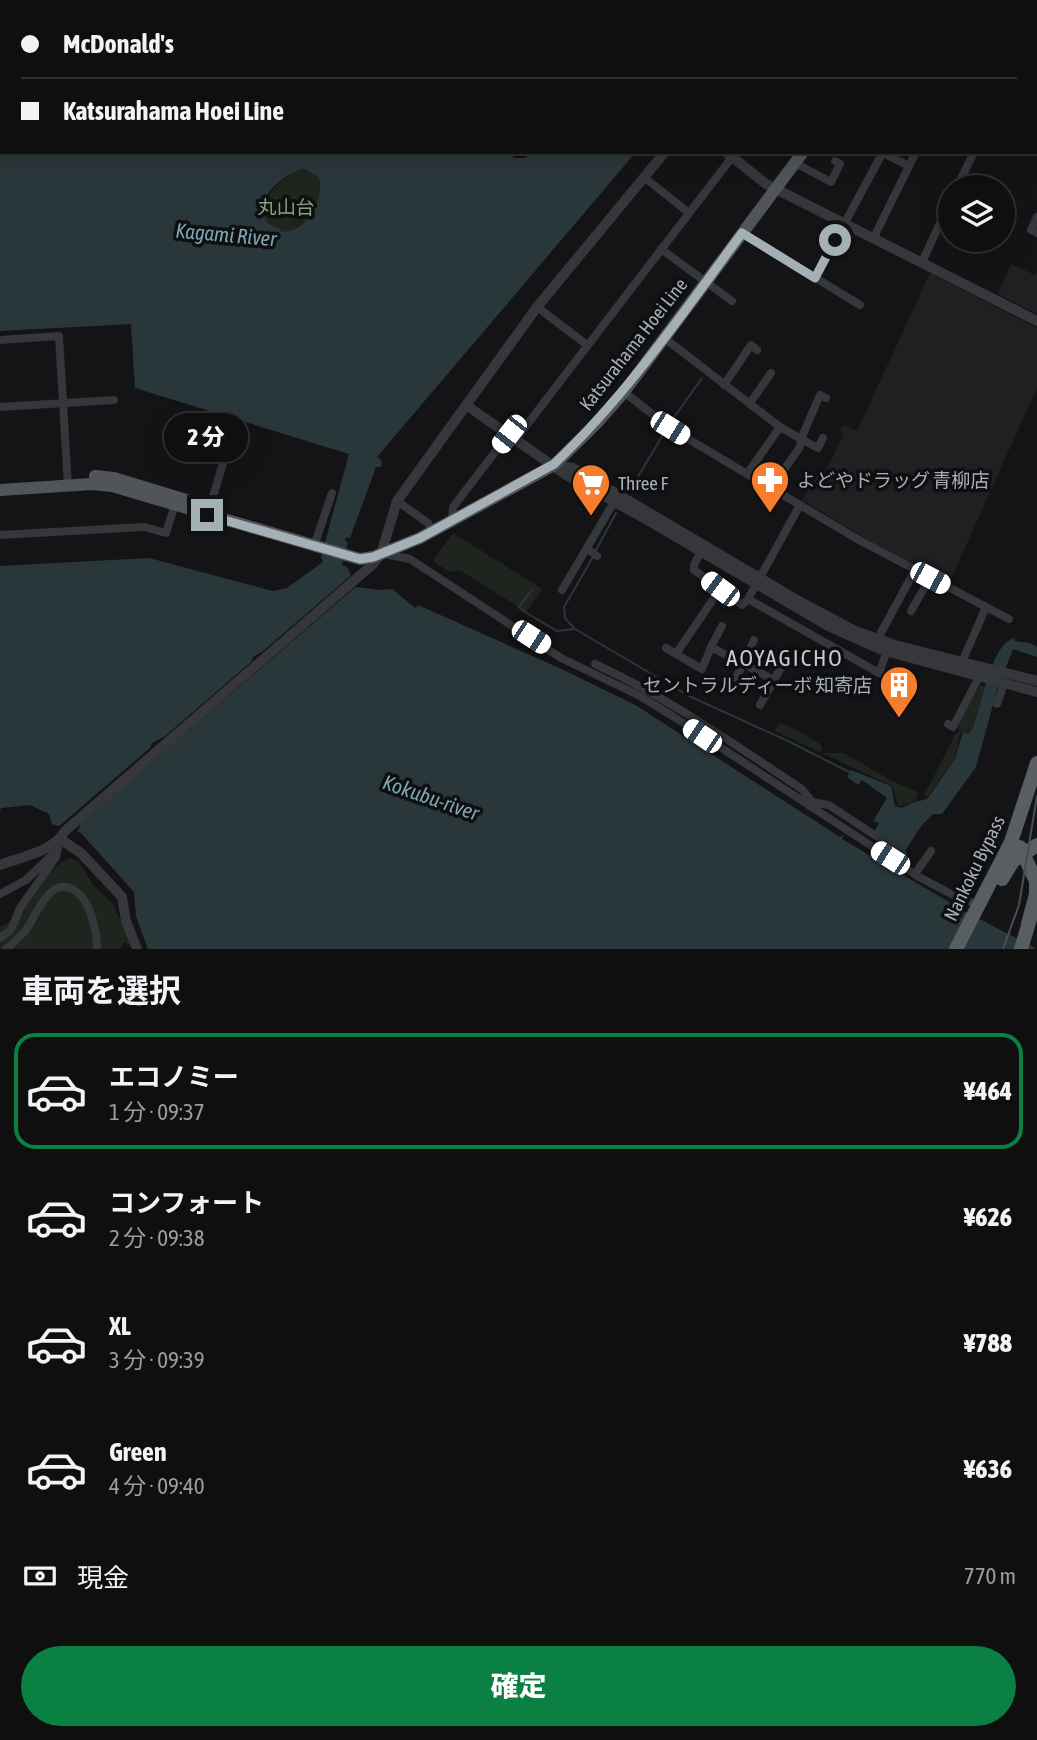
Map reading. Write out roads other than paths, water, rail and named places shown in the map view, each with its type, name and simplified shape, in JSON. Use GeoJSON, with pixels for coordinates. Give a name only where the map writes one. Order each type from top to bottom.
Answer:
{"type":"FeatureCollection","features":[{"type":"Feature","properties":{"kind":"highway","name":"Nankoku Bypass"},"geometry":{"type":"LineString","coordinates":[[966,949],[980,909],[1018,825],[1037,763]]}},
{"type":"Feature","properties":{"kind":"highway"},"geometry":{"type":"LineString","coordinates":[[1018,825],[1017,837],[1036,881],[1031,928]]}},
{"type":"Feature","properties":{"kind":"highway","name":"Nankoku Bypass"},"geometry":{"type":"LineString","coordinates":[[956,949],[1009,866],[1037,845]]}},
{"type":"Feature","properties":{"kind":"highway"},"geometry":{"type":"LineString","coordinates":[[1021,949],[1031,928],[1037,902]]}},
{"type":"Feature","properties":{"kind":"main road","name":"Katsurahama Hoei Line"},"geometry":{"type":"LineString","coordinates":[[381,554],[432,532],[554,464],[596,424],[624,392],[799,158]]}},
{"type":"Feature","properties":{"kind":"main road"},"geometry":{"type":"LineString","coordinates":[[0,482],[68,482],[112,486],[209,511],[347,552],[381,554]]}},
{"type":"Feature","properties":{"kind":"main road"},"geometry":{"type":"LineString","coordinates":[[0,490],[68,482]]}},
{"type":"Feature","properties":{"kind":"street"},"geometry":{"type":"LineString","coordinates":[[0,894],[32,875],[61,840],[360,577],[381,554],[397,501],[537,307],[663,154]]}},
{"type":"Feature","properties":{"kind":"street"},"geometry":{"type":"LineString","coordinates":[[452,521],[453,507],[587,345],[732,154],[775,189],[1037,321]]}},
{"type":"Feature","properties":{"kind":"street"},"geometry":{"type":"LineString","coordinates":[[815,278],[882,154]]}},
{"type":"Feature","properties":{"kind":"street"},"geometry":{"type":"LineString","coordinates":[[887,154],[909,166]]}},
{"type":"Feature","properties":{"kind":"street"},"geometry":{"type":"LineString","coordinates":[[874,237],[915,154]]}},
{"type":"Feature","properties":{"kind":"street"},"geometry":{"type":"LineString","coordinates":[[963,175],[973,154]]}},
{"type":"Feature","properties":{"kind":"street"},"geometry":{"type":"LineString","coordinates":[[799,158],[831,182],[840,164],[835,161]]}},
{"type":"Feature","properties":{"kind":"street"},"geometry":{"type":"LineString","coordinates":[[644,177],[689,213]]}},
{"type":"Feature","properties":{"kind":"street"},"geometry":{"type":"LineString","coordinates":[[1037,217],[1031,230],[1037,233]]}},
{"type":"Feature","properties":{"kind":"street"},"geometry":{"type":"LineString","coordinates":[[922,262],[938,228]]}},
{"type":"Feature","properties":{"kind":"street"},"geometry":{"type":"LineString","coordinates":[[742,233],[860,305]]}},
{"type":"Feature","properties":{"kind":"street"},"geometry":{"type":"LineString","coordinates":[[661,249],[732,301]]}},
{"type":"Feature","properties":{"kind":"street"},"geometry":{"type":"LineString","coordinates":[[537,307],[587,345]]}},
{"type":"Feature","properties":{"kind":"street"},"geometry":{"type":"LineString","coordinates":[[0,340],[59,336],[68,482]]}},
{"type":"Feature","properties":{"kind":"street"},"geometry":{"type":"LineString","coordinates":[[663,337],[780,427],[818,448],[823,438]]}},
{"type":"Feature","properties":{"kind":"street"},"geometry":{"type":"LineString","coordinates":[[724,385],[751,345],[757,350]]}},
{"type":"Feature","properties":{"kind":"street"},"geometry":{"type":"LineString","coordinates":[[750,403],[771,373]]}},
{"type":"Feature","properties":{"kind":"street"},"geometry":{"type":"LineString","coordinates":[[624,392],[668,427],[747,474],[915,570],[1009,619]]}},
{"type":"Feature","properties":{"kind":"street"},"geometry":{"type":"LineString","coordinates":[[771,488],[800,447],[820,395],[826,398]]}},
{"type":"Feature","properties":{"kind":"street"},"geometry":{"type":"LineString","coordinates":[[0,407],[114,400]]}},
{"type":"Feature","properties":{"kind":"street"},"geometry":{"type":"LineString","coordinates":[[466,405],[554,464],[566,475],[701,551],[877,640],[962,662],[983,674]]}},
{"type":"Feature","properties":{"kind":"street"},"geometry":{"type":"LineString","coordinates":[[209,511],[234,426]]}},
{"type":"Feature","properties":{"kind":"street"},"geometry":{"type":"LineString","coordinates":[[747,474],[780,427]]}},
{"type":"Feature","properties":{"kind":"street"},"geometry":{"type":"LineString","coordinates":[[554,464],[573,468],[828,626],[887,651],[983,674],[1037,692]]}},
{"type":"Feature","properties":{"kind":"street"},"geometry":{"type":"LineString","coordinates":[[319,544],[331,494]]}},
{"type":"Feature","properties":{"kind":"street"},"geometry":{"type":"LineString","coordinates":[[397,501],[428,523],[432,532]]}},
{"type":"Feature","properties":{"kind":"street"},"geometry":{"type":"LineString","coordinates":[[0,535],[144,527],[166,533],[176,502]]}},
{"type":"Feature","properties":{"kind":"street"},"geometry":{"type":"LineString","coordinates":[[562,590],[614,502]]}},
{"type":"Feature","properties":{"kind":"street"},"geometry":{"type":"LineString","coordinates":[[701,551],[694,570],[742,605],[748,599],[800,505]]}},
{"type":"Feature","properties":{"kind":"street"},"geometry":{"type":"LineString","coordinates":[[587,548],[597,556]]}},
{"type":"Feature","properties":{"kind":"street"},"geometry":{"type":"LineString","coordinates":[[381,554],[410,559],[561,658],[638,695],[811,804],[915,874],[980,909]]}},
{"type":"Feature","properties":{"kind":"street"},"geometry":{"type":"LineString","coordinates":[[877,640],[915,570]]}},
{"type":"Feature","properties":{"kind":"street"},"geometry":{"type":"LineString","coordinates":[[911,611],[930,578]]}},
{"type":"Feature","properties":{"kind":"street"},"geometry":{"type":"LineString","coordinates":[[676,654],[720,589]]}},
{"type":"Feature","properties":{"kind":"street"},"geometry":{"type":"LineString","coordinates":[[748,599],[879,673],[887,651]]}},
{"type":"Feature","properties":{"kind":"street"},"geometry":{"type":"LineString","coordinates":[[962,662],[986,607]]}},
{"type":"Feature","properties":{"kind":"street"},"geometry":{"type":"LineString","coordinates":[[666,648],[702,669],[722,626]]}},
{"type":"Feature","properties":{"kind":"street"},"geometry":{"type":"LineString","coordinates":[[730,691],[754,640]]}},
{"type":"Feature","properties":{"kind":"street"},"geometry":{"type":"LineString","coordinates":[[711,647],[774,680]]}},
{"type":"Feature","properties":{"kind":"street"},"geometry":{"type":"LineString","coordinates":[[760,705],[783,664],[775,660]]}},
{"type":"Feature","properties":{"kind":"street"},"geometry":{"type":"LineString","coordinates":[[595,664],[644,688],[802,789],[811,804]]}},
{"type":"Feature","properties":{"kind":"street"},"geometry":{"type":"LineString","coordinates":[[948,724],[953,727],[983,674]]}},
{"type":"Feature","properties":{"kind":"street"},"geometry":{"type":"LineString","coordinates":[[1003,680],[1037,681]]}},
{"type":"Feature","properties":{"kind":"street"},"geometry":{"type":"LineString","coordinates":[[997,704],[1003,680]]}},
{"type":"Feature","properties":{"kind":"street"},"geometry":{"type":"LineString","coordinates":[[811,804],[829,806],[903,854]]}},
{"type":"Feature","properties":{"kind":"street"},"geometry":{"type":"LineString","coordinates":[[0,865],[61,840]]}},
{"type":"Feature","properties":{"kind":"street"},"geometry":{"type":"LineString","coordinates":[[0,938],[11,930],[20,908],[56,858],[61,840]]}},
{"type":"Feature","properties":{"kind":"street"},"geometry":{"type":"LineString","coordinates":[[61,840],[80,853],[122,897],[126,921],[137,949]]}},
{"type":"Feature","properties":{"kind":"street"},"geometry":{"type":"LineString","coordinates":[[915,874],[931,851]]}},
{"type":"Feature","properties":{"kind":"street"},"geometry":{"type":"LineString","coordinates":[[25,857],[32,868],[32,875]]}},
{"type":"Feature","properties":{"kind":"street"},"geometry":{"type":"LineString","coordinates":[[6,949],[27,929],[42,901],[64,886],[71,888],[84,900],[96,937],[97,949]]}},
{"type":"Feature","properties":{"kind":"water"},"geometry":{"type":"Polygon","coordinates":[[[0,154],[511,154],[514,158],[525,158],[530,154],[634,154],[377,457],[382,461],[381,467],[376,467],[350,538],[346,537],[345,541],[348,542],[342,565],[348,568],[356,587],[392,589],[415,608],[418,605],[637,706],[840,837],[844,835],[842,839],[966,912],[1037,949],[148,949],[136,916],[134,892],[81,833],[52,824],[49,814],[30,805],[1,808],[0,811],[0,566],[149,558],[273,591],[287,588],[323,562],[321,557],[349,454],[135,388],[131,324],[0,331],[0,154]],[[304,169],[281,180],[264,201],[267,223],[281,229],[280,231],[297,228],[311,214],[320,187],[319,178],[304,169]]]}},
{"type":"Feature","properties":{"kind":"water"},"geometry":{"type":"Polygon","coordinates":[[[1014,638],[1015,641],[1037,647],[1037,657],[1013,649],[997,690],[976,767],[942,814],[933,814],[922,825],[905,851],[875,831],[879,823],[873,821],[887,798],[862,780],[858,785],[847,777],[851,770],[891,786],[895,806],[902,808],[927,799],[955,759],[963,732],[968,734],[972,730],[993,664],[1006,643],[1014,638]]]}},
{"type":"Feature","properties":{"kind":"waterway"},"geometry":{"type":"LineString","coordinates":[[670,423],[702,378]]}},
{"type":"Feature","properties":{"kind":"waterway"},"geometry":{"type":"LineString","coordinates":[[630,490],[667,428]]}},
{"type":"Feature","properties":{"kind":"waterway"},"geometry":{"type":"LineString","coordinates":[[595,552],[616,513]]}},
{"type":"Feature","properties":{"kind":"waterway"},"geometry":{"type":"LineString","coordinates":[[593,557],[564,607],[565,618],[575,629],[689,696],[849,772]]}},
{"type":"Feature","properties":{"kind":"waterway"},"geometry":{"type":"LineString","coordinates":[[532,590],[519,607],[523,611],[557,631],[574,629]]}},
{"type":"Feature","properties":{"kind":"tram line"},"geometry":{"type":"LineString","coordinates":[[1003,949],[1019,905],[1037,796]]}},
{"type":"Feature","properties":{"kind":"place","name":"よどやドラッグ 青柳店"},"geometry":{"type":"Point","coordinates":[770,514]}},
{"type":"Feature","properties":{"kind":"place","name":"Three F"},"geometry":{"type":"Point","coordinates":[591,517]}},
{"type":"Feature","properties":{"kind":"place","name":"セントラルディーボ 知寄店"},"geometry":{"type":"Point","coordinates":[899,719]}},
{"type":"Feature","properties":{"kind":"district","name":"AOYAGICHO"},"geometry":{"type":"Point","coordinates":[785,658]}},
{"type":"Feature","properties":{"kind":"park label","name":"丸山台"},"geometry":{"type":"Point","coordinates":[286,207]}},
{"type":"Feature","properties":{"kind":"water label","name":"Kagami River"},"geometry":{"type":"Point","coordinates":[226,234]}},
{"type":"Feature","properties":{"kind":"water label","name":"Kokubu-river"},"geometry":{"type":"Point","coordinates":[431,797]}}]}
